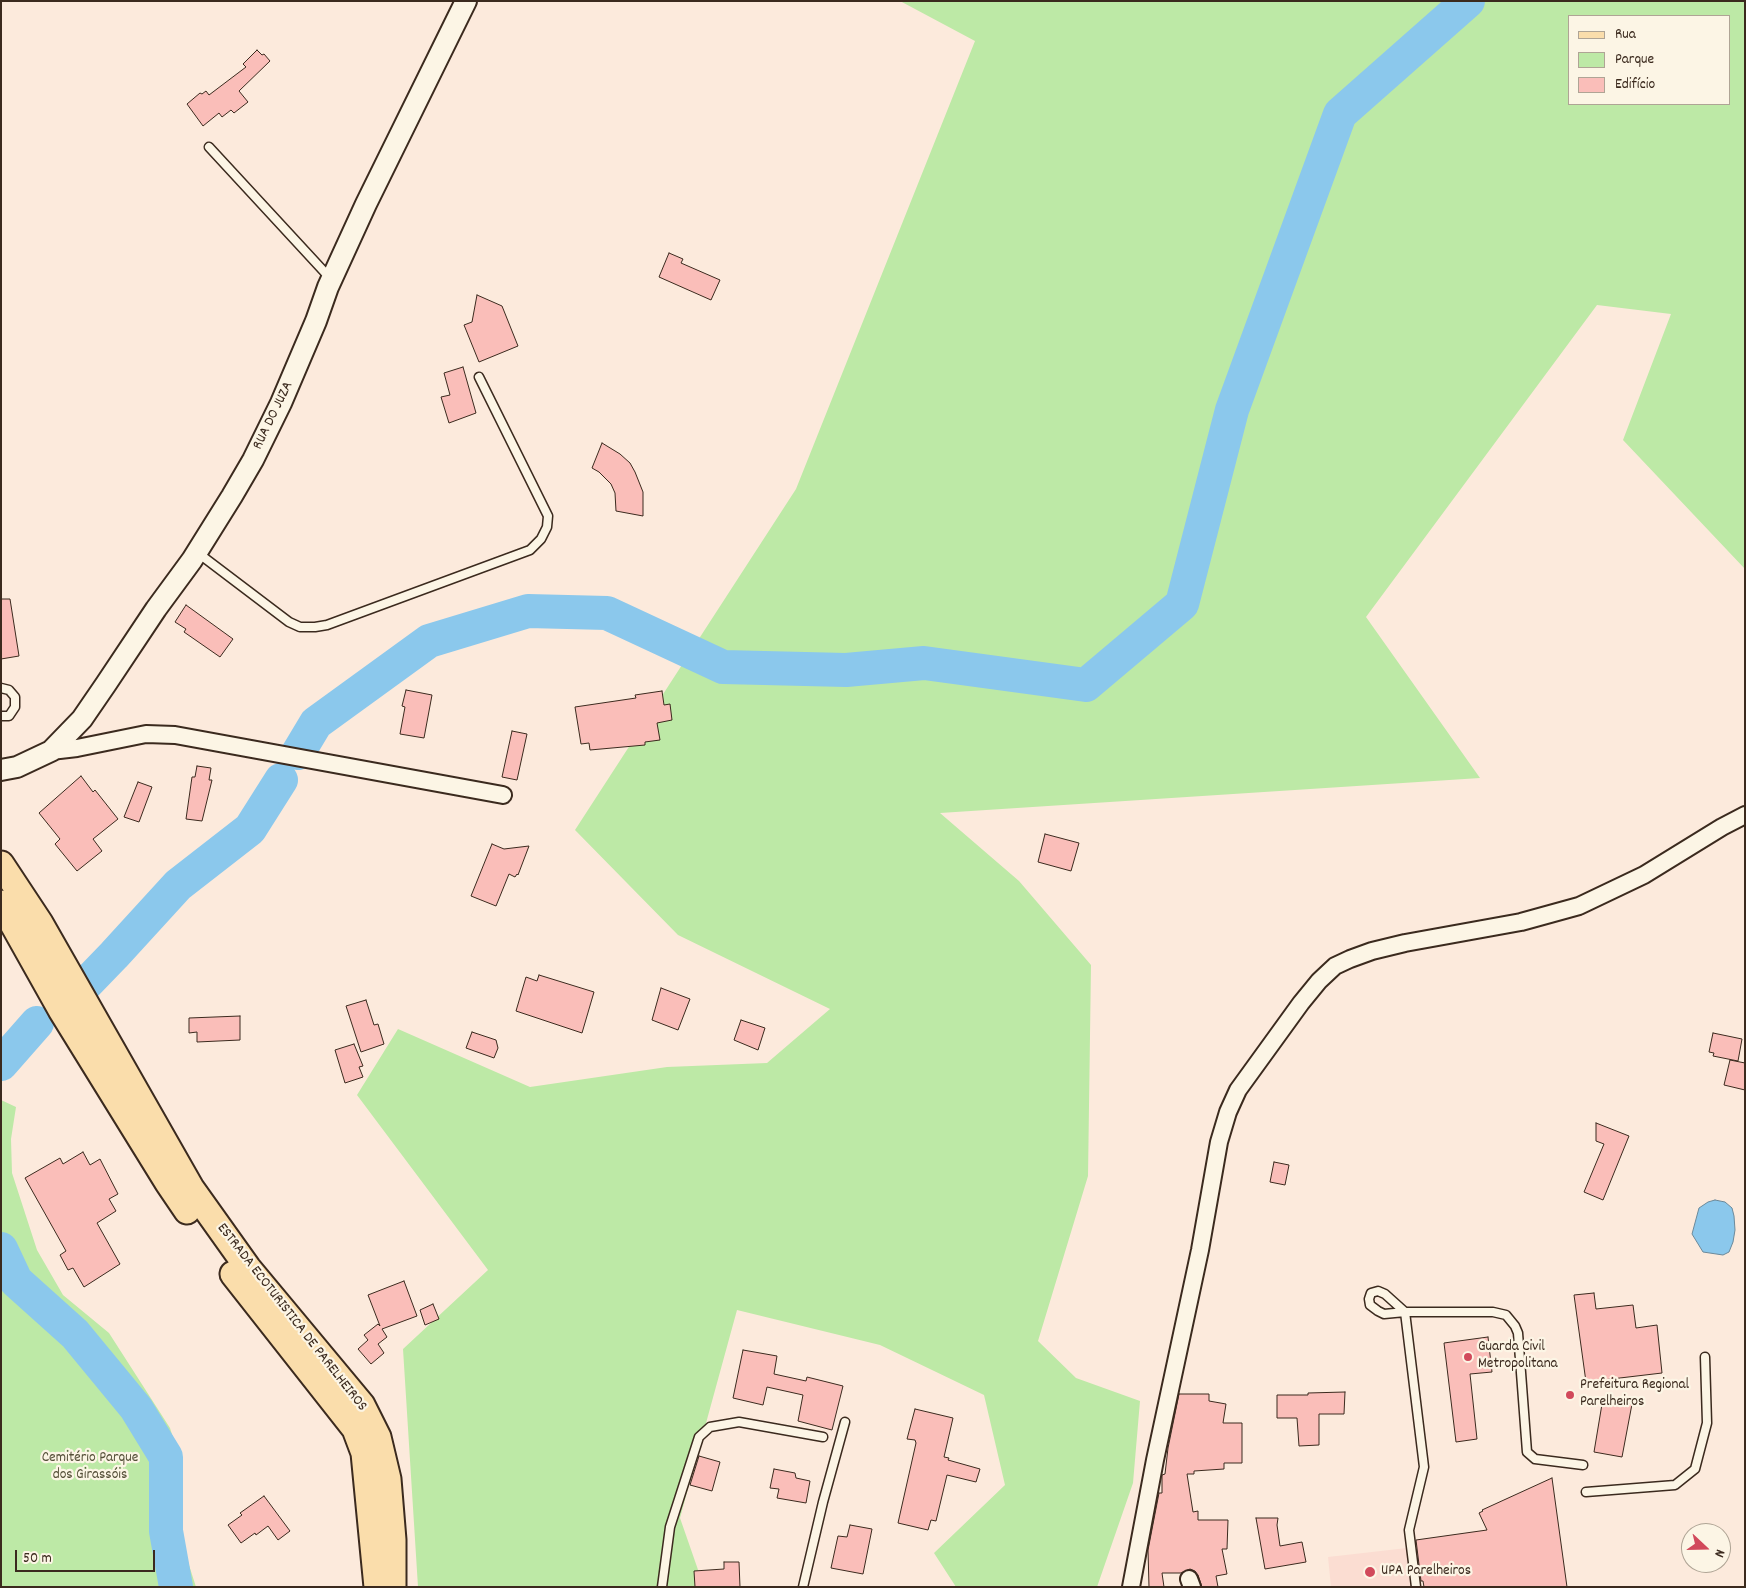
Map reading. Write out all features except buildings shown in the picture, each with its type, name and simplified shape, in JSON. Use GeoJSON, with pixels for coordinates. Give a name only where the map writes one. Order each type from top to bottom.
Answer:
{"type":"FeatureCollection","features":[{"type":"Feature","properties":{"kind":"main road","name":"ESTRADA ECOTURISTICA DE PARELHEIROS"},"geometry":{"type":"LineString","coordinates":[[1,864],[40,923],[191,1188],[248,1268],[279,1302],[362,1405],[378,1437],[388,1479],[393,1540],[393,1587]]}},
{"type":"Feature","properties":{"kind":"main road","name":"ESTRADA ECOTURISTICA DE PARELHEIROS"},"geometry":{"type":"LineString","coordinates":[[1,903],[61,1010],[168,1183],[212,1246],[356,1428],[364,1453],[377,1587]]}},
{"type":"Feature","properties":{"kind":"street","name":"RUA DO JUZA"},"geometry":{"type":"LineString","coordinates":[[1,770],[17,767],[51,752],[82,719],[197,552],[249,466],[278,410],[366,204],[466,1]]}},
{"type":"Feature","properties":{"kind":"street"},"geometry":{"type":"LineString","coordinates":[[51,752],[146,734],[175,735],[503,795]]}},
{"type":"Feature","properties":{"kind":"street"},"geometry":{"type":"LineString","coordinates":[[1131,1587],[1157,1450],[1200,1250],[1219,1142],[1228,1112],[1238,1090],[1300,1003],[1335,966],[1350,958],[1405,943],[1521,922],[1580,906],[1644,875],[1745,815]]}},
{"type":"Feature","properties":{"kind":"lane"},"geometry":{"type":"LineString","coordinates":[[209,147],[332,280]]}},
{"type":"Feature","properties":{"kind":"lane"},"geometry":{"type":"LineString","coordinates":[[197,552],[288,622],[300,627],[308,627],[327,625],[530,550],[541,539],[547,527],[548,516],[479,377]]}},
{"type":"Feature","properties":{"kind":"lane"},"geometry":{"type":"LineString","coordinates":[[1,688],[9,690],[15,697],[15,708],[9,716],[1,716]]}},
{"type":"Feature","properties":{"kind":"lane"},"geometry":{"type":"LineString","coordinates":[[1416,1587],[1409,1530],[1424,1467],[1405,1312],[1493,1312],[1506,1315],[1518,1333],[1527,1452],[1535,1459],[1583,1465]]}},
{"type":"Feature","properties":{"kind":"lane"},"geometry":{"type":"LineString","coordinates":[[1586,1492],[1675,1486],[1695,1469],[1707,1423],[1705,1357]]}},
{"type":"Feature","properties":{"kind":"lane"},"geometry":{"type":"LineString","coordinates":[[662,1587],[670,1526],[699,1437],[710,1427],[739,1422],[824,1437]]}},
{"type":"Feature","properties":{"kind":"lane"},"geometry":{"type":"LineString","coordinates":[[803,1587],[844,1422]]}},
{"type":"Feature","properties":{"kind":"shaded area","name":"UPA Parelheiros"},"geometry":{"type":"Polygon","coordinates":[[[1407,1548],[1412,1587],[1331,1587],[1328,1557],[1407,1548]]]}},
{"type":"Feature","properties":{"kind":"green space"},"geometry":{"type":"Polygon","coordinates":[[[900,1],[1745,1],[1745,569],[1623,440],[1671,314],[1597,305],[1366,617],[1480,778],[940,813],[1019,881],[1091,965],[1088,1176],[1038,1341],[1076,1378],[1140,1401],[1133,1483],[1097,1587],[956,1587],[934,1553],[1005,1485],[984,1395],[880,1345],[737,1310],[680,1518],[704,1587],[418,1587],[403,1349],[488,1270],[357,1095],[398,1029],[530,1087],[667,1067],[767,1063],[830,1009],[678,935],[575,830],[796,489],[975,41],[900,1]]]}},
{"type":"Feature","properties":{"kind":"green space","name":"Cemitério Parque dos Girassóis"},"geometry":{"type":"Polygon","coordinates":[[[1,1100],[16,1107],[11,1139],[12,1173],[37,1250],[63,1295],[109,1333],[170,1428],[181,1463],[172,1512],[196,1587],[1,1587],[1,1100]]]}},
{"type":"Feature","properties":{"kind":"water"},"geometry":{"type":"Polygon","coordinates":[[[1715,1200],[1725,1202],[1732,1208],[1734,1216],[1735,1230],[1733,1242],[1729,1252],[1723,1255],[1703,1252],[1692,1234],[1699,1208],[1715,1200]]]}},
{"type":"Feature","properties":{"kind":"waterway"},"geometry":{"type":"LineString","coordinates":[[298,753],[316,723],[429,641],[528,611],[607,613],[723,667],[846,670],[924,663],[1086,685],[1182,604],[1232,410],[1340,114],[1468,1]]}},
{"type":"Feature","properties":{"kind":"waterway"},"geometry":{"type":"LineString","coordinates":[[85,985],[178,885],[250,829],[281,780]]}},
{"type":"Feature","properties":{"kind":"waterway"},"geometry":{"type":"LineString","coordinates":[[1,1064],[37,1023]]}},
{"type":"Feature","properties":{"kind":"waterway"},"geometry":{"type":"LineString","coordinates":[[1,1249],[16,1281],[75,1334],[136,1408],[166,1457],[166,1531],[176,1587]]}},
{"type":"Feature","properties":{"kind":"place","name":"Guarda Civil Metropolitana"},"geometry":{"type":"Point","coordinates":[1468,1357]}},
{"type":"Feature","properties":{"kind":"place","name":"Prefeitura Regional Parelheiros"},"geometry":{"type":"Point","coordinates":[1570,1395]}},
{"type":"Feature","properties":{"kind":"place","name":"UPA Parelheiros"},"geometry":{"type":"Point","coordinates":[1370,1572]}}]}
